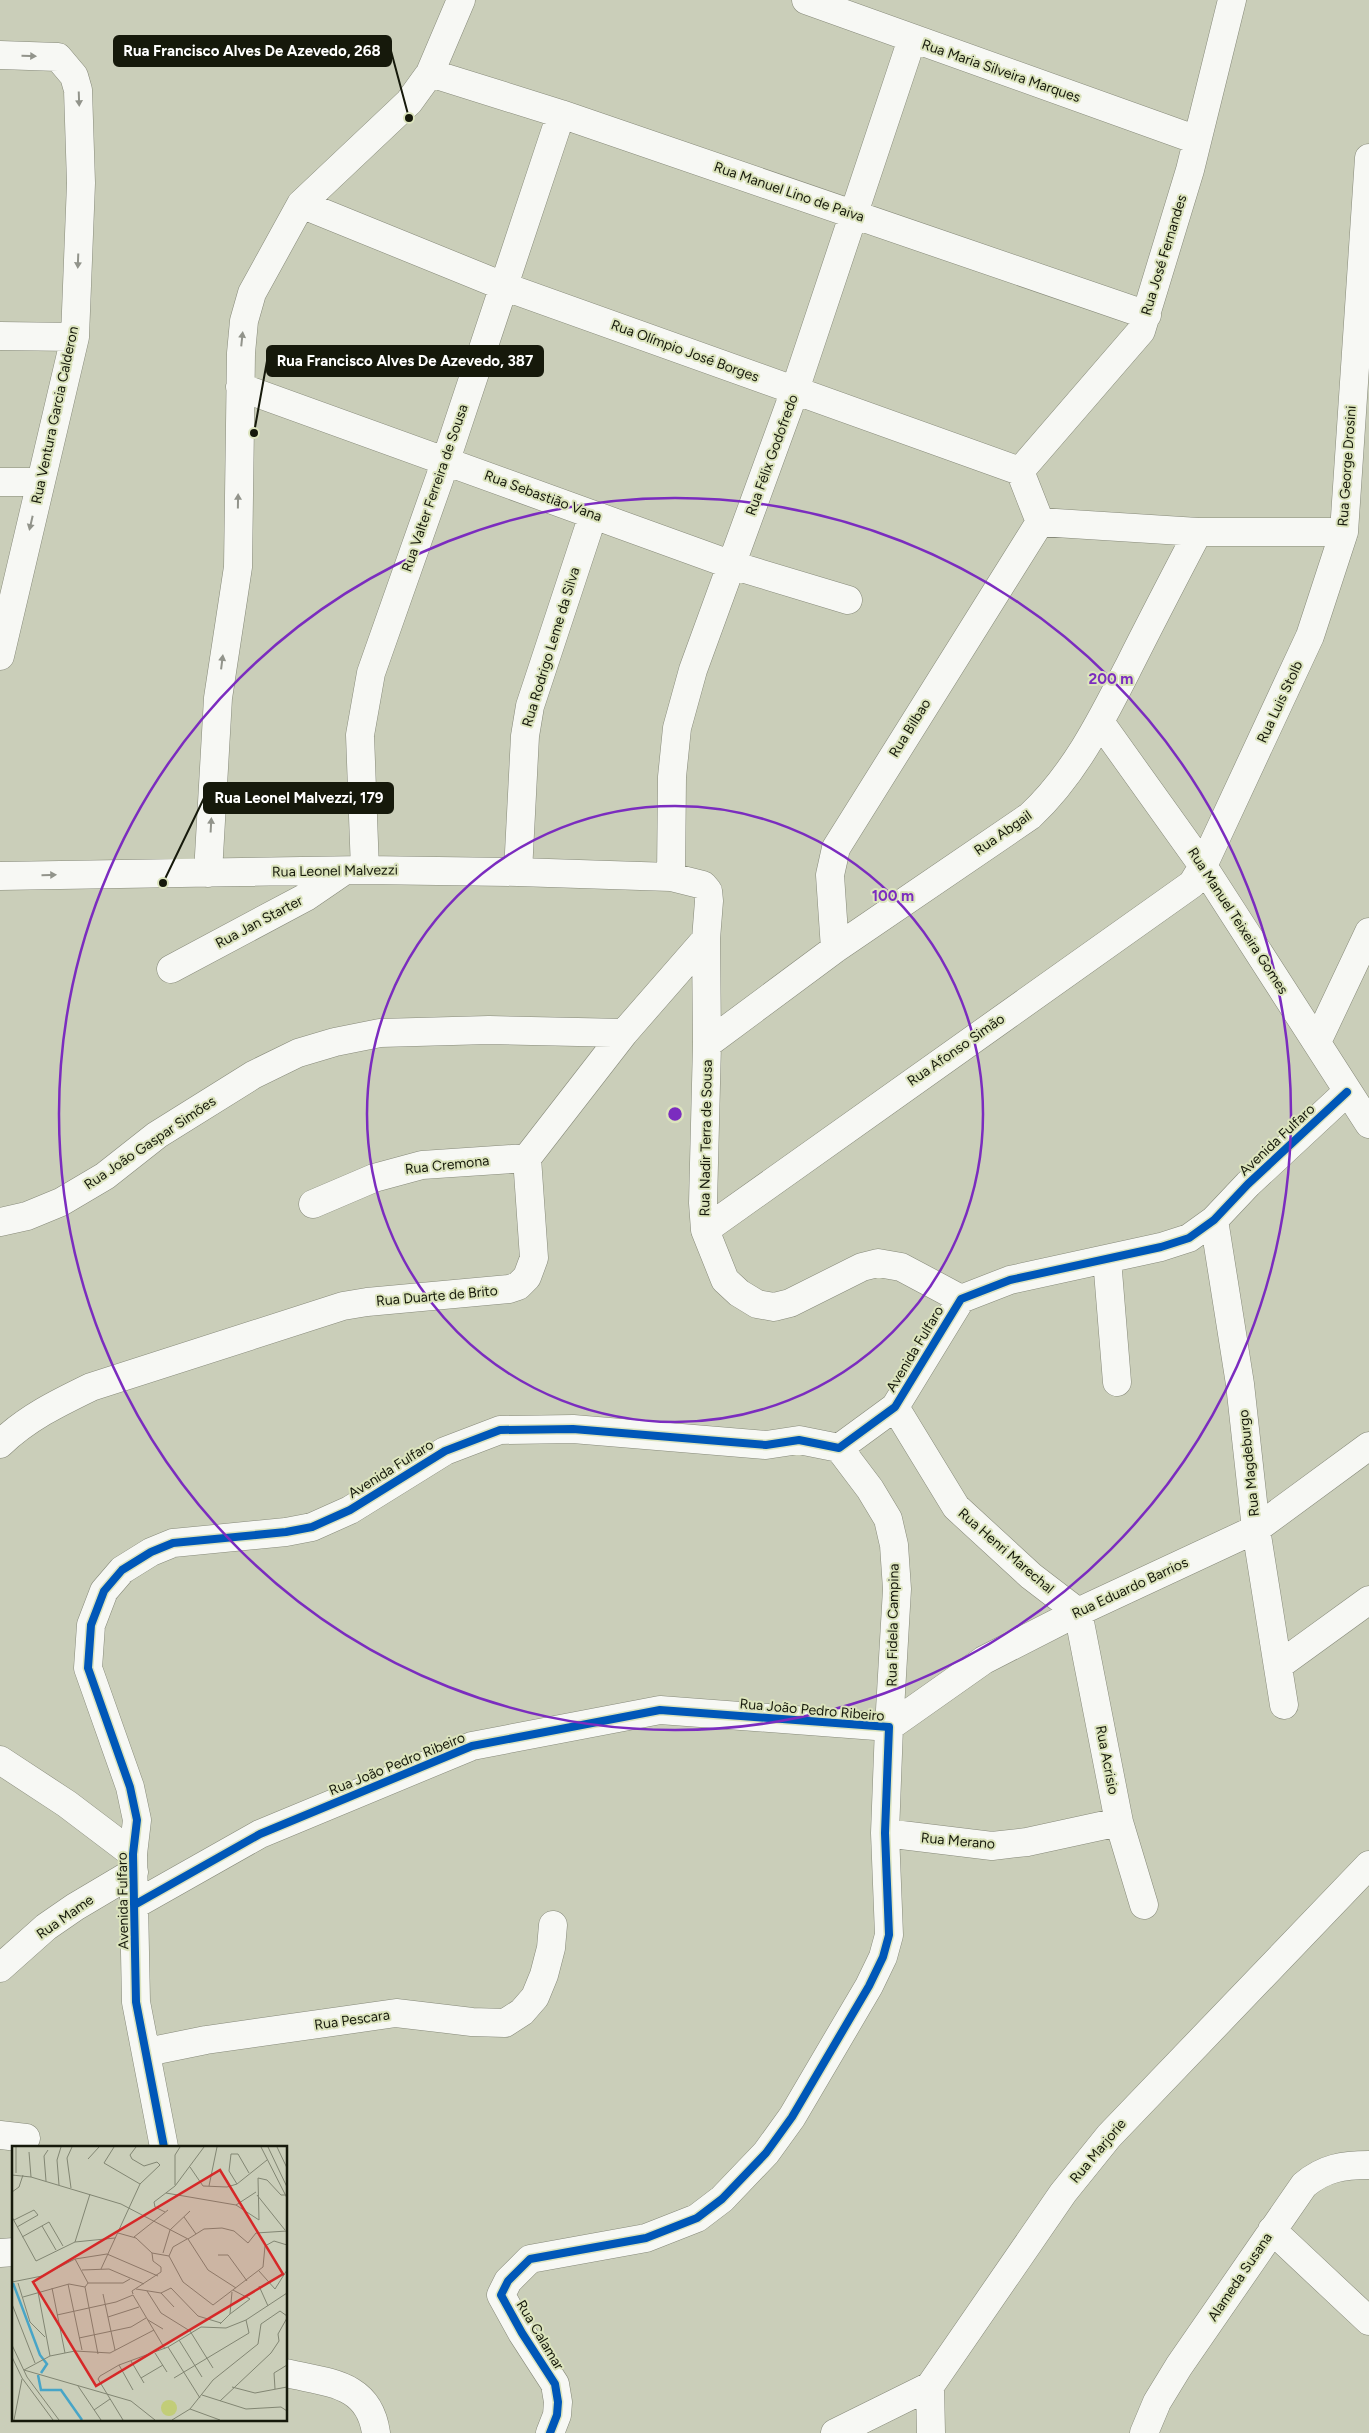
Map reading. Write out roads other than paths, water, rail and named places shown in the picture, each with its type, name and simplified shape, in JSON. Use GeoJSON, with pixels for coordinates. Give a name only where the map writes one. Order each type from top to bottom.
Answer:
{"type":"FeatureCollection","features":[{"type":"Feature","properties":{"kind":"street"},"geometry":{"type":"LineString","coordinates":[[208,873],[218,698],[238,567],[240,387],[244,321],[252,293],[301,204],[409,102],[430,73],[462,0]]}},
{"type":"Feature","properties":{"kind":"street","name":"Rua Maria Silveira Marques"},"geometry":{"type":"LineString","coordinates":[[806,0],[1197,140]]}},
{"type":"Feature","properties":{"kind":"street","name":"Rua José Fernandes"},"geometry":{"type":"LineString","coordinates":[[1020,471],[1141,331],[1197,140],[1232,0]]}},
{"type":"Feature","properties":{"kind":"street","name":"Rua Félix Godofredo"},"geometry":{"type":"LineString","coordinates":[[671,877],[672,777],[677,728],[693,670],[795,390],[912,39]]}},
{"type":"Feature","properties":{"kind":"street","name":"Rua Ventura Garcia Calderon"},"geometry":{"type":"LineString","coordinates":[[0,55],[58,57],[74,76],[78,90],[81,184],[75,337],[0,656]]}},
{"type":"Feature","properties":{"kind":"street","name":"Rua Manuel Lino de Paiva"},"geometry":{"type":"LineString","coordinates":[[430,73],[561,114],[1147,315]]}},
{"type":"Feature","properties":{"kind":"street","name":"Rua Valter Ferreira de Sousa"},"geometry":{"type":"LineString","coordinates":[[355,871],[360,735],[371,673],[446,460],[561,114]]}},
{"type":"Feature","properties":{"kind":"street","name":"Rua George Drosini"},"geometry":{"type":"LineString","coordinates":[[1040,522],[1198,532],[1344,532],[1369,158]]}},
{"type":"Feature","properties":{"kind":"street","name":"Rua Olímpio José Borges"},"geometry":{"type":"LineString","coordinates":[[301,204],[503,286],[1020,471]]}},
{"type":"Feature","properties":{"kind":"street"},"geometry":{"type":"LineString","coordinates":[[0,336],[75,337]]}},
{"type":"Feature","properties":{"kind":"street","name":"Rua Sebastião Vana"},"geometry":{"type":"LineString","coordinates":[[240,387],[732,565],[848,600]]}},
{"type":"Feature","properties":{"kind":"street"},"geometry":{"type":"LineString","coordinates":[[1020,471],[1040,522]]}},
{"type":"Feature","properties":{"kind":"street"},"geometry":{"type":"LineString","coordinates":[[0,482],[40,482]]}},
{"type":"Feature","properties":{"kind":"street","name":"Rua Rodrigo Leme da Silva"},"geometry":{"type":"LineString","coordinates":[[518,872],[525,736],[530,706],[593,515]]}},
{"type":"Feature","properties":{"kind":"street","name":"Rua Bilbao"},"geometry":{"type":"LineString","coordinates":[[835,949],[830,875],[836,848],[1040,522]]}},
{"type":"Feature","properties":{"kind":"street","name":"Rua Abgail"},"geometry":{"type":"LineString","coordinates":[[707,1044],[835,949],[1030,816],[1049,798],[1066,776],[1100,722],[1198,532]]}},
{"type":"Feature","properties":{"kind":"street","name":"Rua Luis Stolb"},"geometry":{"type":"LineString","coordinates":[[1203,866],[1310,636],[1344,532]]}},
{"type":"Feature","properties":{"kind":"street","name":"Rua Manuel Teixeira Gomes"},"geometry":{"type":"LineString","coordinates":[[1100,722],[1203,866],[1369,1124]]}},
{"type":"Feature","properties":{"kind":"street","name":"Rua Afonso Simão"},"geometry":{"type":"LineString","coordinates":[[705,1230],[1192,884],[1203,866]]}},
{"type":"Feature","properties":{"kind":"street","name":"Rua Leonel Malvezzi"},"geometry":{"type":"LineString","coordinates":[[0,876],[355,871],[518,872],[671,877]]}},
{"type":"Feature","properties":{"kind":"street","name":"Rua Jan Starter"},"geometry":{"type":"LineString","coordinates":[[171,969],[355,871]]}},
{"type":"Feature","properties":{"kind":"street","name":"Rua Nadir Terra de Sousa"},"geometry":{"type":"LineString","coordinates":[[671,877],[703,885],[708,891],[703,1203],[705,1230],[725,1280],[739,1293],[757,1304],[774,1307],[790,1303],[862,1267],[878,1263],[901,1267],[960,1299]]}},
{"type":"Feature","properties":{"kind":"street"},"geometry":{"type":"LineString","coordinates":[[1317,1042],[1369,932]]}},
{"type":"Feature","properties":{"kind":"street"},"geometry":{"type":"LineString","coordinates":[[527,1158],[624,1033],[706,939]]}},
{"type":"Feature","properties":{"kind":"street","name":"Rua João Gaspar Simões"},"geometry":{"type":"LineString","coordinates":[[0,1222],[27,1216],[61,1202],[105,1176],[157,1135],[253,1075],[298,1053],[335,1042],[390,1033],[489,1030],[624,1033]]}},
{"type":"Feature","properties":{"kind":"street","name":"Avenida Fulfaro"},"geometry":{"type":"LineString","coordinates":[[164,2146],[136,2002],[134,1863],[137,1820],[130,1787],[88,1668],[91,1626],[104,1590],[122,1570],[151,1552],[173,1543],[286,1532],[312,1526],[350,1510],[445,1451],[500,1430],[573,1429],[766,1445],[799,1440],[839,1448],[895,1407],[960,1299],[1010,1280],[1107,1259],[1190,1238],[1214,1220],[1248,1184],[1347,1092]]}},
{"type":"Feature","properties":{"kind":"street","name":"Rua Cremona"},"geometry":{"type":"LineString","coordinates":[[313,1204],[374,1178],[422,1165],[527,1158]]}},
{"type":"Feature","properties":{"kind":"street","name":"Rua Duarte de Brito"},"geometry":{"type":"LineString","coordinates":[[0,1444],[16,1428],[53,1405],[91,1387],[343,1306],[509,1289],[518,1286],[527,1277],[534,1258],[527,1158]]}},
{"type":"Feature","properties":{"kind":"street","name":"Rua Magdeburgo"},"geometry":{"type":"LineString","coordinates":[[1214,1220],[1240,1384],[1256,1529],[1284,1705]]}},
{"type":"Feature","properties":{"kind":"street"},"geometry":{"type":"LineString","coordinates":[[1107,1259],[1117,1382]]}},
{"type":"Feature","properties":{"kind":"street","name":"Rua Henri Marechal"},"geometry":{"type":"LineString","coordinates":[[895,1407],[956,1507],[1031,1576],[1078,1612]]}},
{"type":"Feature","properties":{"kind":"street","name":"Rua Eduardo Barrios"},"geometry":{"type":"LineString","coordinates":[[889,1727],[984,1660],[1078,1612],[1256,1529],[1369,1446]]}},
{"type":"Feature","properties":{"kind":"street","name":"Rua Fidela Campina"},"geometry":{"type":"LineString","coordinates":[[839,1448],[870,1489],[888,1519],[894,1545],[896,1590],[889,1727]]}},
{"type":"Feature","properties":{"kind":"street"},"geometry":{"type":"LineString","coordinates":[[1278,1666],[1369,1600]]}},
{"type":"Feature","properties":{"kind":"street","name":"Rua Acrisio"},"geometry":{"type":"LineString","coordinates":[[1078,1612],[1119,1822],[1144,1905]]}},
{"type":"Feature","properties":{"kind":"street","name":"Rua João Pedro Ribeiro"},"geometry":{"type":"LineString","coordinates":[[136,1904],[260,1834],[472,1746],[660,1710],[889,1727],[885,1833],[889,1935],[882,1957],[869,1986],[797,2108],[766,2153],[722,2199],[697,2218],[646,2238],[530,2259],[508,2281]]}},
{"type":"Feature","properties":{"kind":"street"},"geometry":{"type":"LineString","coordinates":[[0,1760],[67,1804],[134,1863]]}},
{"type":"Feature","properties":{"kind":"street","name":"Rua Merano"},"geometry":{"type":"LineString","coordinates":[[885,1833],[992,1846],[1027,1842],[1119,1822]]}},
{"type":"Feature","properties":{"kind":"street","name":"Rua Mame"},"geometry":{"type":"LineString","coordinates":[[0,1968],[46,1927],[134,1863]]}},
{"type":"Feature","properties":{"kind":"street","name":"Rua Marjorie"},"geometry":{"type":"LineString","coordinates":[[835,2433],[930,2386],[1063,2193],[1108,2136],[1369,1865]]}},
{"type":"Feature","properties":{"kind":"street","name":"Rua Pescara"},"geometry":{"type":"LineString","coordinates":[[147,2052],[206,2040],[396,2013],[472,2022],[504,2023],[522,2012],[535,1997],[552,1948],[554,1925]]}},
{"type":"Feature","properties":{"kind":"street","name":"Alameda Susana"},"geometry":{"type":"LineString","coordinates":[[1144,2433],[1157,2402],[1179,2366],[1304,2185],[1326,2170],[1343,2165],[1369,2165]]}},
{"type":"Feature","properties":{"kind":"street"},"geometry":{"type":"LineString","coordinates":[[1272,2230],[1369,2321]]}},
{"type":"Feature","properties":{"kind":"street","name":"Rua Calamar"},"geometry":{"type":"LineString","coordinates":[[508,2281],[501,2295],[522,2334],[555,2384],[558,2402],[557,2415],[550,2433]]}},
{"type":"Feature","properties":{"kind":"street"},"geometry":{"type":"LineString","coordinates":[[288,2373],[348,2387],[365,2402],[376,2433]]}},
{"type":"Feature","properties":{"kind":"street"},"geometry":{"type":"LineString","coordinates":[[930,2386],[931,2433]]}},
{"type":"Feature","properties":{"kind":"place","name":"Rua Francisco Alves De Azevedo, 268"},"geometry":{"type":"Point","coordinates":[409,118]}},
{"type":"Feature","properties":{"kind":"place","name":"Rua Francisco Alves De Azevedo, 387"},"geometry":{"type":"Point","coordinates":[254,433]}},
{"type":"Feature","properties":{"kind":"place","name":"Rua Leonel Malvezzi, 179"},"geometry":{"type":"Point","coordinates":[163,883]}}]}
